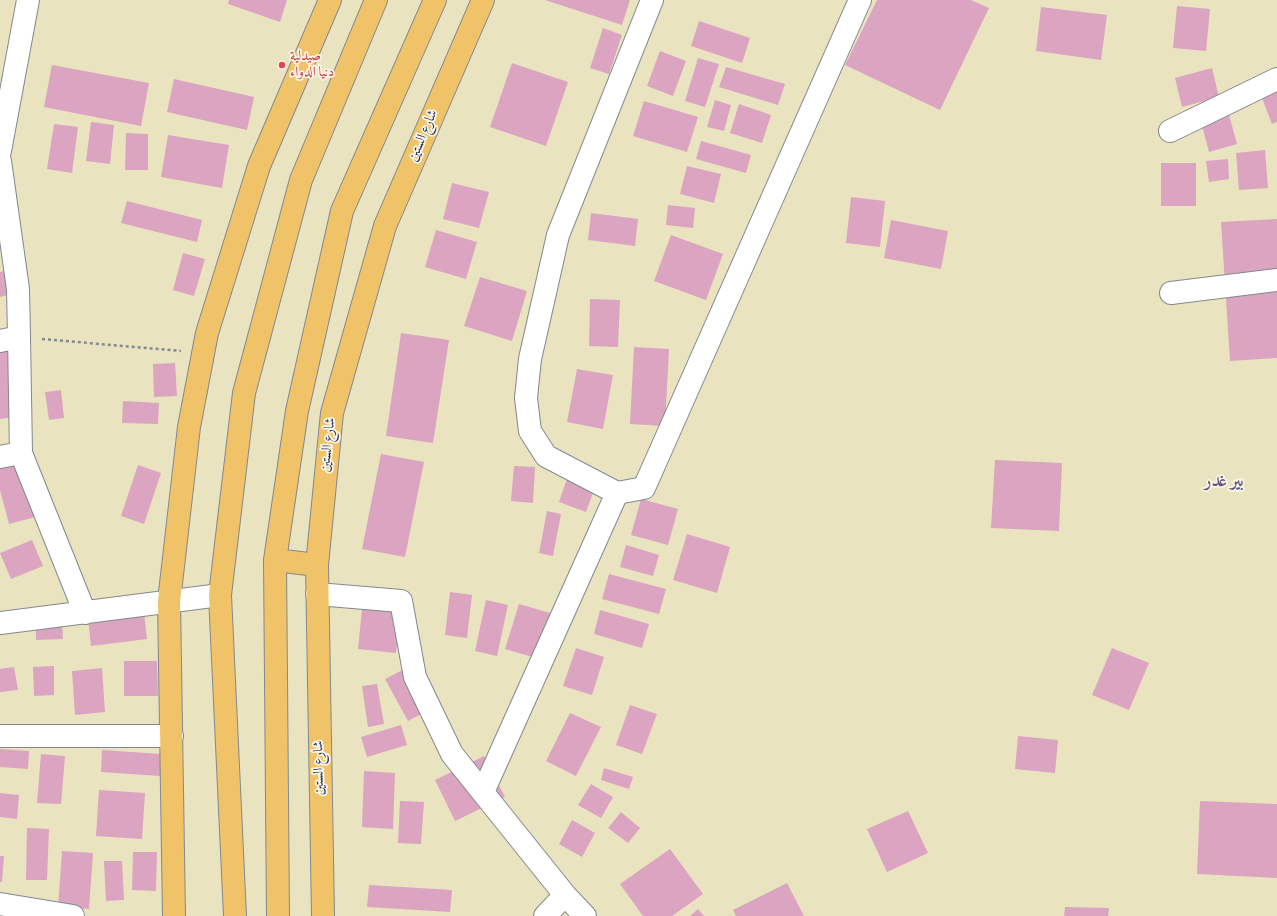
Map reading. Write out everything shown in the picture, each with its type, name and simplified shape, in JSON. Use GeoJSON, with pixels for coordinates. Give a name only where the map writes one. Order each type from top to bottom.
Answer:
{"type":"FeatureCollection","features":[{"type":"Feature","properties":{"kind":"main road"},"geometry":{"type":"LineString","coordinates":[[174,916],[169,601],[189,426],[207,333],[259,166],[330,0]]}},
{"type":"Feature","properties":{"kind":"main road"},"geometry":{"type":"LineString","coordinates":[[234,916],[220,595],[244,392],[301,180],[376,0]]}},
{"type":"Feature","properties":{"kind":"main road"},"geometry":{"type":"LineString","coordinates":[[278,916],[275,560],[297,411],[342,211],[435,0]]}},
{"type":"Feature","properties":{"kind":"main road","name":"شارع الستين"},"geometry":{"type":"LineString","coordinates":[[323,916],[317,565],[332,413],[385,226],[482,0]]}},
{"type":"Feature","properties":{"kind":"main road"},"geometry":{"type":"LineString","coordinates":[[275,560],[317,565]]}},
{"type":"Feature","properties":{"kind":"street"},"geometry":{"type":"LineString","coordinates":[[0,151],[28,0]]}},
{"type":"Feature","properties":{"kind":"street"},"geometry":{"type":"LineString","coordinates":[[652,0],[558,235],[530,359],[526,398],[530,431],[546,456],[617,492],[644,488],[860,0]]}},
{"type":"Feature","properties":{"kind":"street"},"geometry":{"type":"LineString","coordinates":[[1170,131],[1277,79]]}},
{"type":"Feature","properties":{"kind":"street"},"geometry":{"type":"LineString","coordinates":[[0,161],[18,289],[9,339],[10,455],[85,613]]}},
{"type":"Feature","properties":{"kind":"street"},"geometry":{"type":"LineString","coordinates":[[1171,293],[1277,280]]}},
{"type":"Feature","properties":{"kind":"street"},"geometry":{"type":"LineString","coordinates":[[483,792],[617,492]]}},
{"type":"Feature","properties":{"kind":"street"},"geometry":{"type":"LineString","coordinates":[[317,594],[401,601],[415,677],[452,754],[565,895],[585,916]]}},
{"type":"Feature","properties":{"kind":"street"},"geometry":{"type":"LineString","coordinates":[[0,624],[220,595]]}},
{"type":"Feature","properties":{"kind":"street"},"geometry":{"type":"LineString","coordinates":[[0,736],[172,736]]}},
{"type":"Feature","properties":{"kind":"street"},"geometry":{"type":"LineString","coordinates":[[545,916],[565,895]]}},
{"type":"Feature","properties":{"kind":"street"},"geometry":{"type":"LineString","coordinates":[[0,904],[73,916]]}},
{"type":"Feature","properties":{"kind":"path"},"geometry":{"type":"LineString","coordinates":[[9,339],[203,352]]}},
{"type":"Feature","properties":{"kind":"building"},"geometry":{"type":"Polygon","coordinates":[[[229,0],[287,0],[280,22],[228,4],[229,0]]]}},
{"type":"Feature","properties":{"kind":"building"},"geometry":{"type":"Polygon","coordinates":[[[545,0],[630,0],[622,25],[545,0]]]}},
{"type":"Feature","properties":{"kind":"building"},"geometry":{"type":"Polygon","coordinates":[[[877,0],[971,0],[989,8],[940,110],[845,65],[877,0]]]}},
{"type":"Feature","properties":{"kind":"building"},"geometry":{"type":"Polygon","coordinates":[[[1177,6],[1210,9],[1206,51],[1173,48],[1177,6]]]}},
{"type":"Feature","properties":{"kind":"building"},"geometry":{"type":"Polygon","coordinates":[[[1041,7],[1107,15],[1101,60],[1036,51],[1041,7]]]}},
{"type":"Feature","properties":{"kind":"building"},"geometry":{"type":"Polygon","coordinates":[[[699,21],[750,38],[742,63],[691,46],[699,21]]]}},
{"type":"Feature","properties":{"kind":"building"},"geometry":{"type":"Polygon","coordinates":[[[603,28],[622,35],[609,74],[590,68],[603,28]]]}},
{"type":"Feature","properties":{"kind":"building"},"geometry":{"type":"Polygon","coordinates":[[[660,51],[686,61],[673,96],[647,86],[660,51]]]}},
{"type":"Feature","properties":{"kind":"building"},"geometry":{"type":"Polygon","coordinates":[[[698,58],[719,64],[705,107],[685,101],[698,58]]]}},
{"type":"Feature","properties":{"kind":"building"},"geometry":{"type":"Polygon","coordinates":[[[512,63],[568,82],[546,146],[490,127],[512,63]]]}},
{"type":"Feature","properties":{"kind":"building"},"geometry":{"type":"Polygon","coordinates":[[[52,65],[149,83],[141,126],[44,107],[52,65]]]}},
{"type":"Feature","properties":{"kind":"building"},"geometry":{"type":"Polygon","coordinates":[[[726,67],[785,84],[778,105],[719,87],[726,67]]]}},
{"type":"Feature","properties":{"kind":"building"},"geometry":{"type":"Polygon","coordinates":[[[1212,68],[1219,97],[1182,107],[1175,78],[1212,68]]]}},
{"type":"Feature","properties":{"kind":"building"},"geometry":{"type":"Polygon","coordinates":[[[1277,77],[1277,122],[1272,124],[1257,85],[1277,77]]]}},
{"type":"Feature","properties":{"kind":"building"},"geometry":{"type":"Polygon","coordinates":[[[174,79],[254,97],[247,130],[167,112],[174,79]]]}},
{"type":"Feature","properties":{"kind":"building"},"geometry":{"type":"Polygon","coordinates":[[[715,100],[731,105],[724,131],[707,127],[715,100]]]}},
{"type":"Feature","properties":{"kind":"building"},"geometry":{"type":"Polygon","coordinates":[[[644,101],[698,117],[687,152],[633,136],[644,101]]]}},
{"type":"Feature","properties":{"kind":"building"},"geometry":{"type":"Polygon","coordinates":[[[739,104],[771,115],[762,143],[730,133],[739,104]]]}},
{"type":"Feature","properties":{"kind":"building"},"geometry":{"type":"Polygon","coordinates":[[[1229,115],[1237,144],[1209,152],[1201,122],[1229,115]]]}},
{"type":"Feature","properties":{"kind":"building"},"geometry":{"type":"Polygon","coordinates":[[[91,122],[114,125],[110,164],[86,161],[91,122]]]}},
{"type":"Feature","properties":{"kind":"building"},"geometry":{"type":"Polygon","coordinates":[[[54,124],[78,127],[72,173],[47,169],[54,124]]]}},
{"type":"Feature","properties":{"kind":"building"},"geometry":{"type":"Polygon","coordinates":[[[126,133],[148,134],[148,170],[125,170],[126,133]]]}},
{"type":"Feature","properties":{"kind":"building"},"geometry":{"type":"Polygon","coordinates":[[[168,135],[229,145],[222,188],[161,177],[168,135]]]}},
{"type":"Feature","properties":{"kind":"building"},"geometry":{"type":"Polygon","coordinates":[[[701,141],[751,155],[746,173],[696,159],[701,141]]]}},
{"type":"Feature","properties":{"kind":"building"},"geometry":{"type":"Polygon","coordinates":[[[1265,150],[1268,188],[1239,190],[1236,153],[1265,150]]]}},
{"type":"Feature","properties":{"kind":"building"},"geometry":{"type":"Polygon","coordinates":[[[1228,159],[1229,179],[1209,182],[1206,161],[1228,159]]]}},
{"type":"Feature","properties":{"kind":"building"},"geometry":{"type":"Polygon","coordinates":[[[1161,163],[1196,163],[1196,206],[1161,206],[1161,163]]]}},
{"type":"Feature","properties":{"kind":"building"},"geometry":{"type":"Polygon","coordinates":[[[687,166],[721,174],[714,203],[680,194],[687,166]]]}},
{"type":"Feature","properties":{"kind":"building"},"geometry":{"type":"Polygon","coordinates":[[[452,183],[489,192],[479,228],[443,219],[452,183]]]}},
{"type":"Feature","properties":{"kind":"building"},"geometry":{"type":"Polygon","coordinates":[[[851,197],[885,201],[880,247],[846,243],[851,197]]]}},
{"type":"Feature","properties":{"kind":"building"},"geometry":{"type":"Polygon","coordinates":[[[127,201],[202,220],[197,242],[121,223],[127,201]]]}},
{"type":"Feature","properties":{"kind":"building"},"geometry":{"type":"Polygon","coordinates":[[[668,205],[695,208],[693,228],[666,225],[668,205]]]}},
{"type":"Feature","properties":{"kind":"building"},"geometry":{"type":"Polygon","coordinates":[[[591,213],[638,219],[635,246],[588,240],[591,213]]]}},
{"type":"Feature","properties":{"kind":"building"},"geometry":{"type":"Polygon","coordinates":[[[1277,219],[1277,358],[1230,361],[1221,222],[1277,219]]]}},
{"type":"Feature","properties":{"kind":"building"},"geometry":{"type":"Polygon","coordinates":[[[891,220],[948,231],[941,269],[884,258],[891,220]]]}},
{"type":"Feature","properties":{"kind":"building"},"geometry":{"type":"Polygon","coordinates":[[[436,230],[477,242],[466,279],[425,267],[436,230]]]}},
{"type":"Feature","properties":{"kind":"building"},"geometry":{"type":"Polygon","coordinates":[[[671,235],[723,254],[706,300],[654,281],[671,235]]]}},
{"type":"Feature","properties":{"kind":"building"},"geometry":{"type":"Polygon","coordinates":[[[183,253],[205,259],[194,296],[173,290],[183,253]]]}},
{"type":"Feature","properties":{"kind":"building"},"geometry":{"type":"Polygon","coordinates":[[[7,270],[14,293],[0,297],[0,272],[7,270]]]}},
{"type":"Feature","properties":{"kind":"building"},"geometry":{"type":"Polygon","coordinates":[[[480,277],[527,291],[512,341],[464,326],[480,277]]]}},
{"type":"Feature","properties":{"kind":"building"},"geometry":{"type":"Polygon","coordinates":[[[590,299],[620,300],[618,347],[589,346],[590,299]]]}},
{"type":"Feature","properties":{"kind":"building"},"geometry":{"type":"Polygon","coordinates":[[[401,333],[449,340],[433,443],[386,436],[401,333]]]}},
{"type":"Feature","properties":{"kind":"building"},"geometry":{"type":"Polygon","coordinates":[[[14,345],[27,415],[0,419],[0,347],[14,345]]]}},
{"type":"Feature","properties":{"kind":"building"},"geometry":{"type":"Polygon","coordinates":[[[634,347],[669,349],[665,426],[630,424],[634,347]]]}},
{"type":"Feature","properties":{"kind":"building"},"geometry":{"type":"Polygon","coordinates":[[[175,363],[177,396],[154,397],[153,364],[175,363]]]}},
{"type":"Feature","properties":{"kind":"building"},"geometry":{"type":"Polygon","coordinates":[[[577,369],[613,375],[603,429],[567,422],[577,369]]]}},
{"type":"Feature","properties":{"kind":"building"},"geometry":{"type":"Polygon","coordinates":[[[61,390],[64,418],[49,420],[45,392],[61,390]]]}},
{"type":"Feature","properties":{"kind":"building"},"geometry":{"type":"Polygon","coordinates":[[[123,401],[159,403],[158,424],[122,423],[123,401]]]}},
{"type":"Feature","properties":{"kind":"building"},"geometry":{"type":"Polygon","coordinates":[[[381,454],[424,462],[405,557],[362,549],[381,454]]]}},
{"type":"Feature","properties":{"kind":"building"},"geometry":{"type":"Polygon","coordinates":[[[28,458],[43,515],[9,524],[0,490],[0,466],[28,458]]]}},
{"type":"Feature","properties":{"kind":"building"},"geometry":{"type":"Polygon","coordinates":[[[995,460],[1062,463],[1059,531],[991,528],[995,460]]]}},
{"type":"Feature","properties":{"kind":"building"},"geometry":{"type":"Polygon","coordinates":[[[138,465],[161,473],[144,524],[121,516],[138,465]]]}},
{"type":"Feature","properties":{"kind":"building"},"geometry":{"type":"Polygon","coordinates":[[[514,466],[535,467],[533,503],[511,501],[514,466]]]}},
{"type":"Feature","properties":{"kind":"building"},"geometry":{"type":"Polygon","coordinates":[[[571,467],[599,477],[586,512],[559,502],[571,467]]]}},
{"type":"Feature","properties":{"kind":"building"},"geometry":{"type":"Polygon","coordinates":[[[641,499],[678,509],[668,545],[631,535],[641,499]]]}},
{"type":"Feature","properties":{"kind":"building"},"geometry":{"type":"Polygon","coordinates":[[[547,511],[561,514],[553,556],[539,553],[547,511]]]}},
{"type":"Feature","properties":{"kind":"building"},"geometry":{"type":"Polygon","coordinates":[[[687,534],[730,547],[717,593],[673,580],[687,534]]]}},
{"type":"Feature","properties":{"kind":"building"},"geometry":{"type":"Polygon","coordinates":[[[32,540],[43,566],[11,579],[0,553],[32,540]]]}},
{"type":"Feature","properties":{"kind":"building"},"geometry":{"type":"Polygon","coordinates":[[[626,545],[659,555],[653,576],[620,567],[626,545]]]}},
{"type":"Feature","properties":{"kind":"building"},"geometry":{"type":"Polygon","coordinates":[[[609,574],[666,589],[659,614],[602,599],[609,574]]]}},
{"type":"Feature","properties":{"kind":"building"},"geometry":{"type":"Polygon","coordinates":[[[364,589],[403,593],[396,653],[358,649],[364,589]]]}},
{"type":"Feature","properties":{"kind":"building"},"geometry":{"type":"Polygon","coordinates":[[[450,592],[472,595],[467,638],[445,635],[450,592]]]}},
{"type":"Feature","properties":{"kind":"building"},"geometry":{"type":"Polygon","coordinates":[[[142,594],[147,639],[91,646],[86,600],[142,594]]]}},
{"type":"Feature","properties":{"kind":"building"},"geometry":{"type":"Polygon","coordinates":[[[486,600],[508,605],[497,656],[475,651],[486,600]]]}},
{"type":"Feature","properties":{"kind":"building"},"geometry":{"type":"Polygon","coordinates":[[[519,604],[550,613],[536,658],[505,649],[519,604]]]}},
{"type":"Feature","properties":{"kind":"building"},"geometry":{"type":"Polygon","coordinates":[[[61,608],[63,639],[36,640],[35,610],[61,608]]]}},
{"type":"Feature","properties":{"kind":"building"},"geometry":{"type":"Polygon","coordinates":[[[600,610],[649,624],[642,648],[594,634],[600,610]]]}},
{"type":"Feature","properties":{"kind":"building"},"geometry":{"type":"Polygon","coordinates":[[[576,648],[604,657],[592,695],[563,686],[576,648]]]}},
{"type":"Feature","properties":{"kind":"building"},"geometry":{"type":"Polygon","coordinates":[[[1112,648],[1149,663],[1129,710],[1092,695],[1112,648]]]}},
{"type":"Feature","properties":{"kind":"building"},"geometry":{"type":"Polygon","coordinates":[[[124,661],[157,661],[158,696],[124,696],[124,661]]]}},
{"type":"Feature","properties":{"kind":"building"},"geometry":{"type":"Polygon","coordinates":[[[418,662],[440,704],[408,721],[385,679],[418,662]]]}},
{"type":"Feature","properties":{"kind":"building"},"geometry":{"type":"Polygon","coordinates":[[[54,666],[54,695],[34,696],[33,667],[54,666]]]}},
{"type":"Feature","properties":{"kind":"building"},"geometry":{"type":"Polygon","coordinates":[[[14,667],[18,690],[0,692],[0,669],[14,667]]]}},
{"type":"Feature","properties":{"kind":"building"},"geometry":{"type":"Polygon","coordinates":[[[102,668],[105,712],[75,715],[72,671],[102,668]]]}},
{"type":"Feature","properties":{"kind":"building"},"geometry":{"type":"Polygon","coordinates":[[[377,684],[384,724],[368,727],[362,686],[377,684]]]}},
{"type":"Feature","properties":{"kind":"building"},"geometry":{"type":"Polygon","coordinates":[[[630,705],[657,714],[642,754],[616,745],[630,705]]]}},
{"type":"Feature","properties":{"kind":"building"},"geometry":{"type":"Polygon","coordinates":[[[570,713],[601,727],[576,776],[546,761],[570,713]]]}},
{"type":"Feature","properties":{"kind":"building"},"geometry":{"type":"Polygon","coordinates":[[[401,725],[407,745],[367,757],[361,737],[401,725]]]}},
{"type":"Feature","properties":{"kind":"building"},"geometry":{"type":"Polygon","coordinates":[[[1018,736],[1058,740],[1055,773],[1015,769],[1018,736]]]}},
{"type":"Feature","properties":{"kind":"building"},"geometry":{"type":"Polygon","coordinates":[[[0,749],[29,751],[28,769],[0,767],[0,749]]]}},
{"type":"Feature","properties":{"kind":"building"},"geometry":{"type":"Polygon","coordinates":[[[102,750],[161,754],[160,776],[101,772],[102,750]]]}},
{"type":"Feature","properties":{"kind":"building"},"geometry":{"type":"Polygon","coordinates":[[[41,754],[65,756],[61,804],[37,803],[41,754]]]}},
{"type":"Feature","properties":{"kind":"building"},"geometry":{"type":"Polygon","coordinates":[[[484,756],[505,797],[455,821],[435,780],[484,756]]]}},
{"type":"Feature","properties":{"kind":"building"},"geometry":{"type":"Polygon","coordinates":[[[604,768],[633,777],[629,789],[601,780],[604,768]]]}},
{"type":"Feature","properties":{"kind":"building"},"geometry":{"type":"Polygon","coordinates":[[[364,771],[395,773],[393,829],[362,827],[364,771]]]}},
{"type":"Feature","properties":{"kind":"building"},"geometry":{"type":"Polygon","coordinates":[[[591,784],[613,797],[601,818],[578,805],[591,784]]]}},
{"type":"Feature","properties":{"kind":"building"},"geometry":{"type":"Polygon","coordinates":[[[99,790],[145,793],[142,839],[96,836],[99,790]]]}},
{"type":"Feature","properties":{"kind":"building"},"geometry":{"type":"Polygon","coordinates":[[[0,793],[19,795],[17,819],[0,817],[0,793]]]}},
{"type":"Feature","properties":{"kind":"building"},"geometry":{"type":"Polygon","coordinates":[[[400,801],[424,802],[421,844],[398,843],[400,801]]]}},
{"type":"Feature","properties":{"kind":"building"},"geometry":{"type":"Polygon","coordinates":[[[1200,801],[1277,804],[1277,878],[1197,874],[1200,801]]]}},
{"type":"Feature","properties":{"kind":"building"},"geometry":{"type":"Polygon","coordinates":[[[908,811],[928,853],[887,872],[867,829],[908,811]]]}},
{"type":"Feature","properties":{"kind":"building"},"geometry":{"type":"Polygon","coordinates":[[[621,812],[640,828],[628,843],[608,828],[621,812]]]}},
{"type":"Feature","properties":{"kind":"building"},"geometry":{"type":"Polygon","coordinates":[[[572,820],[595,833],[582,857],[559,844],[572,820]]]}},
{"type":"Feature","properties":{"kind":"building"},"geometry":{"type":"Polygon","coordinates":[[[27,828],[49,829],[47,880],[26,880],[27,828]]]}},
{"type":"Feature","properties":{"kind":"building"},"geometry":{"type":"Polygon","coordinates":[[[670,849],[703,894],[672,916],[643,916],[620,884],[670,849]]]}},
{"type":"Feature","properties":{"kind":"building"},"geometry":{"type":"Polygon","coordinates":[[[62,851],[93,853],[89,909],[58,907],[62,851]]]}},
{"type":"Feature","properties":{"kind":"building"},"geometry":{"type":"Polygon","coordinates":[[[133,852],[157,852],[156,891],[132,890],[133,852]]]}},
{"type":"Feature","properties":{"kind":"building"},"geometry":{"type":"Polygon","coordinates":[[[0,856],[4,856],[2,882],[0,882],[0,856]]]}},
{"type":"Feature","properties":{"kind":"building"},"geometry":{"type":"Polygon","coordinates":[[[104,861],[122,861],[124,900],[106,901],[104,861]]]}},
{"type":"Feature","properties":{"kind":"building"},"geometry":{"type":"Polygon","coordinates":[[[787,883],[804,916],[736,916],[733,910],[787,883]]]}},
{"type":"Feature","properties":{"kind":"building"},"geometry":{"type":"Polygon","coordinates":[[[369,885],[452,890],[450,912],[367,907],[369,885]]]}},
{"type":"Feature","properties":{"kind":"building"},"geometry":{"type":"Polygon","coordinates":[[[1065,907],[1109,908],[1108,916],[1064,916],[1065,907]]]}},
{"type":"Feature","properties":{"kind":"building"},"geometry":{"type":"Polygon","coordinates":[[[698,909],[704,916],[690,916],[698,909]]]}},
{"type":"Feature","properties":{"kind":"place","name":"صيدلية دنيا الدواء"},"geometry":{"type":"Point","coordinates":[282,65]}},
{"type":"Feature","properties":{"kind":"district","name":"بير غدر"},"geometry":{"type":"Point","coordinates":[1224,483]}}]}
